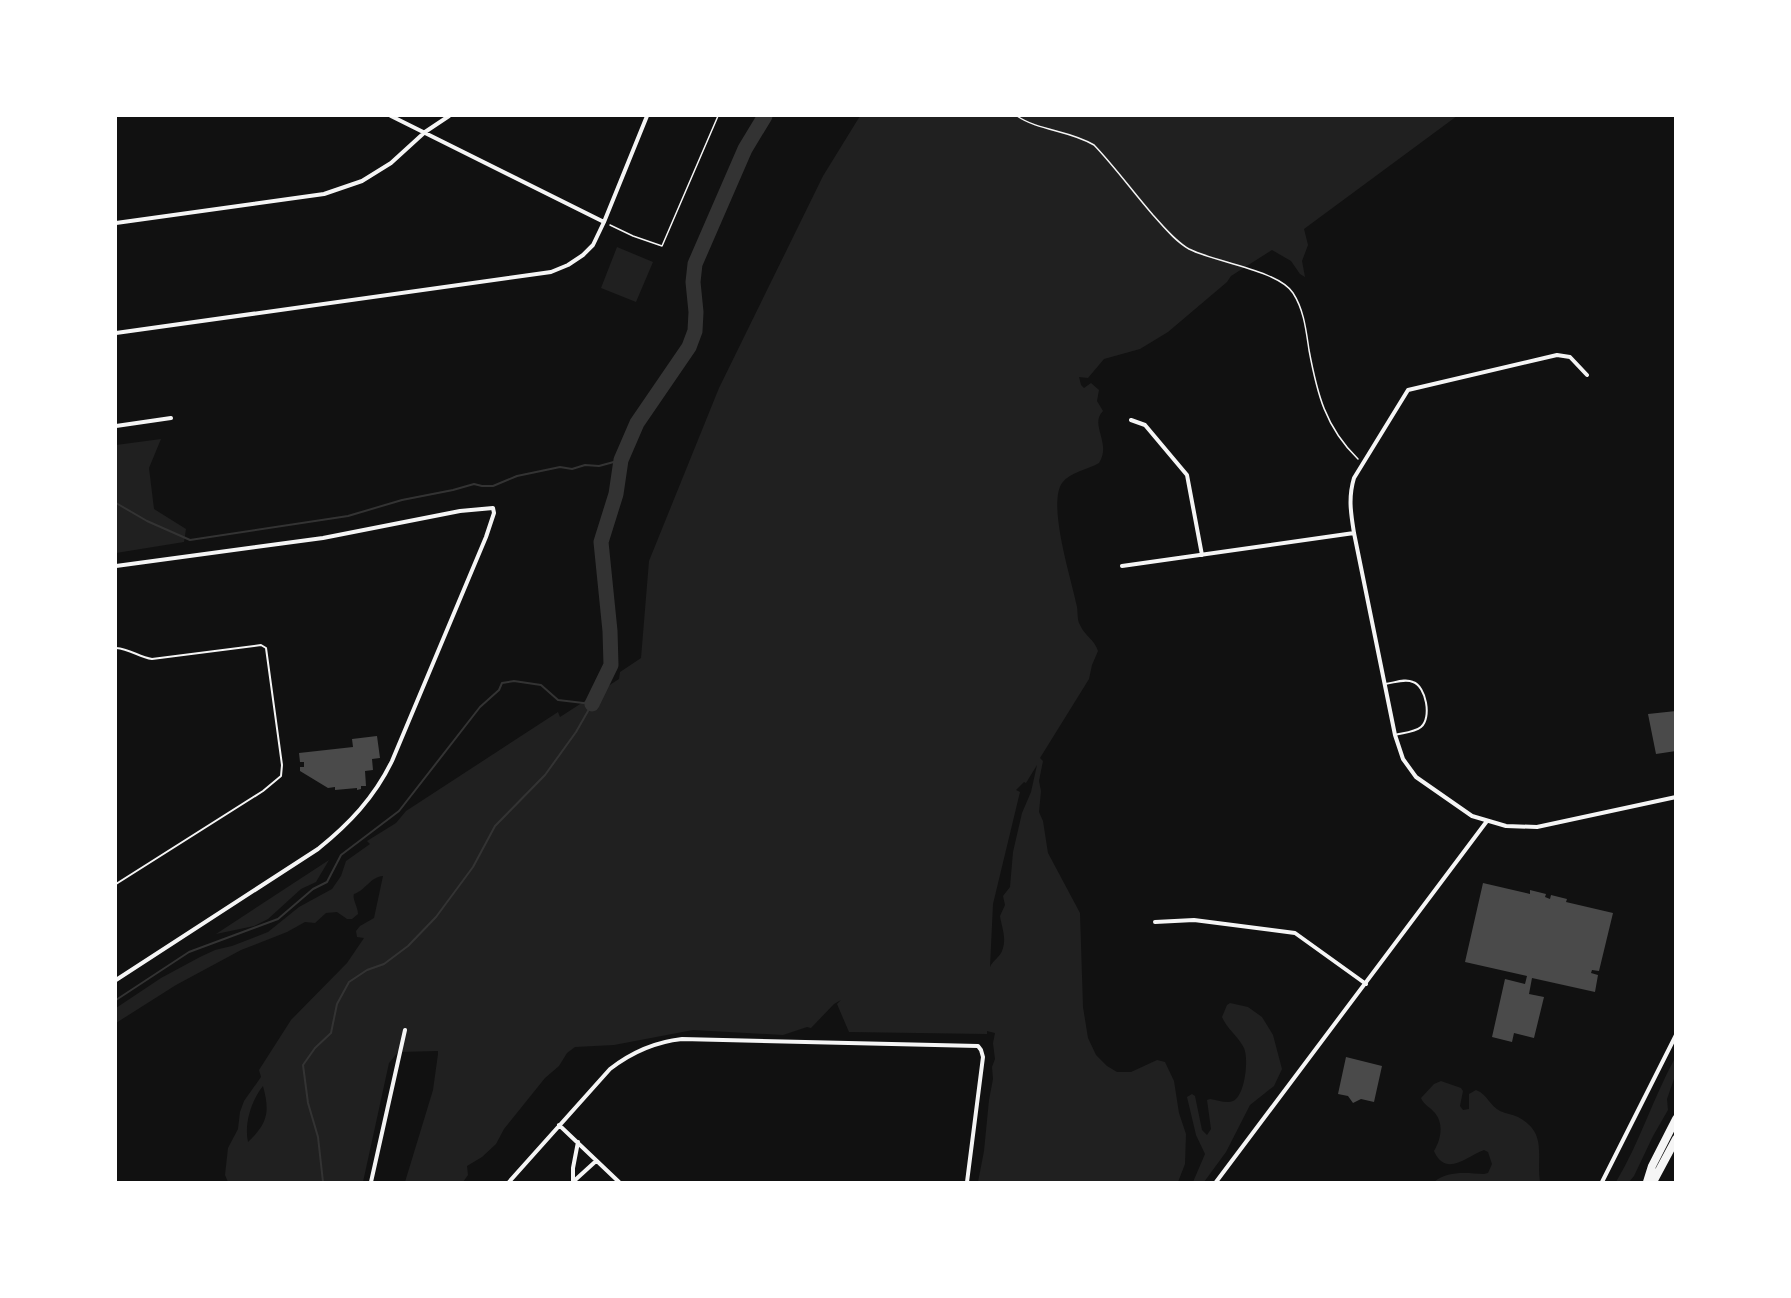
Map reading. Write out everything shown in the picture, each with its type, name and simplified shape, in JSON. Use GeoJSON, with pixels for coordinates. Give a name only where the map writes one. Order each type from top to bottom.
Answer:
{"type":"FeatureCollection","features":[{"type":"Feature","properties":{"kind":"highway"},"geometry":{"type":"LineString","coordinates":[[1647,1182],[1652,1166],[1676,1119]]}},
{"type":"Feature","properties":{"kind":"highway"},"geometry":{"type":"LineString","coordinates":[[1653,1182],[1676,1139]]}},
{"type":"Feature","properties":{"kind":"street"},"geometry":{"type":"LineString","coordinates":[[391,116],[604,222]]}},
{"type":"Feature","properties":{"kind":"street"},"geometry":{"type":"LineString","coordinates":[[116,223],[324,194],[344,188],[362,181],[391,163],[426,132],[449,116]]}},
{"type":"Feature","properties":{"kind":"street"},"geometry":{"type":"LineString","coordinates":[[116,333],[551,272],[568,265],[593,245],[647,116]]}},
{"type":"Feature","properties":{"kind":"street"},"geometry":{"type":"LineString","coordinates":[[1587,375],[1570,357],[1557,355],[1408,390],[1362,463],[1350,492],[1354,533],[1395,735],[1402,759],[1416,777],[1472,816],[1510,827],[1530,828],[1676,797]]}},
{"type":"Feature","properties":{"kind":"street"},"geometry":{"type":"LineString","coordinates":[[116,426],[171,418]]}},
{"type":"Feature","properties":{"kind":"street"},"geometry":{"type":"LineString","coordinates":[[1131,420],[1145,425],[1187,475],[1202,555]]}},
{"type":"Feature","properties":{"kind":"street"},"geometry":{"type":"LineString","coordinates":[[116,566],[323,538],[460,511],[493,508],[494,513],[392,762],[366,805],[318,849],[116,980]]}},
{"type":"Feature","properties":{"kind":"street"},"geometry":{"type":"LineString","coordinates":[[1122,566],[1354,533]]}},
{"type":"Feature","properties":{"kind":"street"},"geometry":{"type":"LineString","coordinates":[[1216,1182],[1487,821]]}},
{"type":"Feature","properties":{"kind":"street"},"geometry":{"type":"LineString","coordinates":[[1155,922],[1194,920],[1295,933],[1366,984]]}},
{"type":"Feature","properties":{"kind":"street"},"geometry":{"type":"LineString","coordinates":[[371,1182],[405,1030]]}},
{"type":"Feature","properties":{"kind":"street"},"geometry":{"type":"LineString","coordinates":[[1602,1182],[1676,1035]]}},
{"type":"Feature","properties":{"kind":"street"},"geometry":{"type":"LineString","coordinates":[[509,1182],[595,1084],[623,1059],[644,1047],[669,1040],[693,1039],[974,1045],[981,1050],[983,1057],[967,1182]]}},
{"type":"Feature","properties":{"kind":"street"},"geometry":{"type":"LineString","coordinates":[[559,1125],[619,1182]]}},
{"type":"Feature","properties":{"kind":"street"},"geometry":{"type":"LineString","coordinates":[[574,1182],[573,1168],[578,1142]]}},
{"type":"Feature","properties":{"kind":"street"},"geometry":{"type":"LineString","coordinates":[[574,1182],[596,1161]]}},
{"type":"Feature","properties":{"kind":"lane"},"geometry":{"type":"LineString","coordinates":[[116,648],[130,650],[144,658],[152,659],[261,645],[266,648],[282,765],[281,776],[273,783],[116,884]]}},
{"type":"Feature","properties":{"kind":"lane"},"geometry":{"type":"LineString","coordinates":[[1385,684],[1412,681],[1423,691],[1427,716],[1425,723],[1417,730],[1395,735]]}},
{"type":"Feature","properties":{"kind":"path"},"geometry":{"type":"LineString","coordinates":[[604,222],[633,236],[662,246],[718,116]]}},
{"type":"Feature","properties":{"kind":"path"},"geometry":{"type":"LineString","coordinates":[[1017,116],[1034,124],[1083,138],[1094,145],[1166,230],[1190,249],[1244,267],[1293,292],[1303,315],[1320,402],[1342,442],[1362,463]]}},
{"type":"Feature","properties":{"kind":"shaded area"},"geometry":{"type":"Polygon","coordinates":[[[860,116],[1457,116],[1304,229],[1308,245],[1302,261],[1305,277],[1291,261],[1272,250],[1231,276],[1227,282],[1168,332],[1140,349],[1104,359],[1088,378],[1079,377],[1084,388],[1091,383],[1099,390],[1097,401],[1103,411],[1098,422],[1103,448],[1102,456],[1099,463],[1065,479],[1058,494],[1057,508],[1078,621],[1098,651],[1089,679],[1040,758],[1043,761],[1039,781],[1041,791],[1039,812],[1043,821],[1048,853],[1080,913],[1083,1007],[1088,1038],[1096,1055],[1117,1072],[1131,1072],[1157,1060],[1165,1062],[1174,1081],[1179,1113],[1186,1134],[1185,1164],[1178,1182],[978,1182],[993,1079],[995,1033],[987,1031],[987,1034],[849,1032],[837,1004],[841,1000],[834,1004],[811,1028],[807,1027],[783,1035],[693,1030],[614,1045],[575,1047],[545,1078],[504,1129],[496,1144],[482,1157],[467,1166],[468,1175],[463,1182],[405,1182],[433,1090],[438,1051],[398,1052],[389,1063],[363,1182],[228,1182],[225,1175],[228,1148],[238,1129],[244,1101],[261,1077],[259,1070],[291,1020],[347,963],[364,938],[357,937],[356,931],[374,918],[383,876],[354,894],[358,914],[352,919],[347,919],[337,912],[326,913],[315,923],[305,922],[287,932],[241,950],[176,985],[116,1023],[116,1008],[161,978],[200,957],[268,932],[299,907],[332,889],[341,876],[346,861],[370,844],[367,841],[396,823],[406,811],[558,712],[560,717],[619,679],[620,672],[641,658],[649,561],[719,388],[823,176],[860,116]],[[1037,765],[1026,783],[1024,782],[1016,790],[1020,792],[993,904],[990,967],[1001,953],[1004,942],[1000,916],[1005,905],[1003,896],[1010,887],[1013,852],[1037,765]],[[263,1086],[250,1113],[247,1128],[248,1142],[260,1129],[266,1117],[263,1086]]]}},
{"type":"Feature","properties":{"kind":"shaded area"},"geometry":{"type":"Polygon","coordinates":[[[617,247],[653,262],[636,302],[601,288],[617,247]]]}},
{"type":"Feature","properties":{"kind":"shaded area"},"geometry":{"type":"Polygon","coordinates":[[[161,439],[149,468],[154,509],[186,529],[184,542],[116,553],[116,445],[161,439]]]}},
{"type":"Feature","properties":{"kind":"shaded area"},"geometry":{"type":"Polygon","coordinates":[[[329,860],[316,882],[301,889],[268,919],[254,926],[216,934],[329,860]]]}},
{"type":"Feature","properties":{"kind":"shaded area"},"geometry":{"type":"Polygon","coordinates":[[[1230,1003],[1248,1007],[1262,1017],[1273,1035],[1282,1069],[1274,1086],[1250,1105],[1226,1152],[1204,1182],[1193,1182],[1205,1154],[1196,1135],[1187,1097],[1192,1094],[1195,1096],[1202,1130],[1207,1135],[1211,1129],[1207,1100],[1233,1101],[1240,1092],[1245,1077],[1244,1048],[1222,1017],[1230,1003]]]}},
{"type":"Feature","properties":{"kind":"shaded area"},"geometry":{"type":"Polygon","coordinates":[[[1675,1058],[1675,1076],[1667,1099],[1668,1110],[1634,1176],[1629,1182],[1616,1182],[1632,1151],[1675,1058]]]}},
{"type":"Feature","properties":{"kind":"shaded area"},"geometry":{"type":"Polygon","coordinates":[[[1441,1081],[1461,1088],[1463,1091],[1460,1106],[1463,1110],[1469,1109],[1469,1094],[1476,1090],[1497,1109],[1518,1117],[1534,1130],[1539,1145],[1540,1182],[1434,1182],[1451,1174],[1488,1173],[1492,1164],[1488,1152],[1484,1150],[1451,1164],[1444,1163],[1434,1151],[1440,1137],[1440,1122],[1421,1098],[1434,1084],[1441,1081]]]}},
{"type":"Feature","properties":{"kind":"building"},"geometry":{"type":"Polygon","coordinates":[[[1676,711],[1676,751],[1656,754],[1648,714],[1676,711]]]}},
{"type":"Feature","properties":{"kind":"building"},"geometry":{"type":"Polygon","coordinates":[[[377,736],[380,758],[372,759],[373,770],[365,771],[366,786],[361,786],[361,789],[328,788],[300,771],[300,767],[304,767],[304,762],[300,762],[299,753],[353,747],[352,739],[377,736]]]}},
{"type":"Feature","properties":{"kind":"building"},"geometry":{"type":"Polygon","coordinates":[[[1483,883],[1530,894],[1530,890],[1546,894],[1545,897],[1550,899],[1551,895],[1567,899],[1566,902],[1613,913],[1599,971],[1592,970],[1591,973],[1598,975],[1595,992],[1532,978],[1529,994],[1544,997],[1534,1038],[1514,1033],[1512,1042],[1492,1037],[1505,979],[1525,984],[1527,976],[1465,962],[1483,883]]]}},
{"type":"Feature","properties":{"kind":"building"},"geometry":{"type":"Polygon","coordinates":[[[1346,1057],[1382,1066],[1374,1102],[1361,1099],[1353,1103],[1348,1096],[1338,1094],[1346,1057]]]}},
{"type":"Feature","properties":{"kind":"waterway"},"geometry":{"type":"LineString","coordinates":[[592,704],[611,665],[601,542],[616,494],[621,460],[637,423],[689,347],[695,331],[693,282],[695,264],[745,149],[765,116]]}},
{"type":"Feature","properties":{"kind":"waterway"},"geometry":{"type":"LineString","coordinates":[[116,503],[147,521],[190,540],[348,516],[402,500],[474,484],[493,486],[517,476],[560,467],[572,469],[585,465],[599,466],[621,460]]}},
{"type":"Feature","properties":{"kind":"waterway"},"geometry":{"type":"LineString","coordinates":[[116,1000],[189,952],[278,919],[313,889],[327,882],[341,855],[399,811],[480,707],[499,690],[502,683],[514,681],[541,685],[558,700],[592,704],[576,732],[545,775],[495,826],[473,867],[436,917],[408,946],[384,964],[367,970],[349,982],[337,1004],[331,1033],[315,1048],[303,1065],[308,1103],[318,1137],[323,1182]]}}]}
